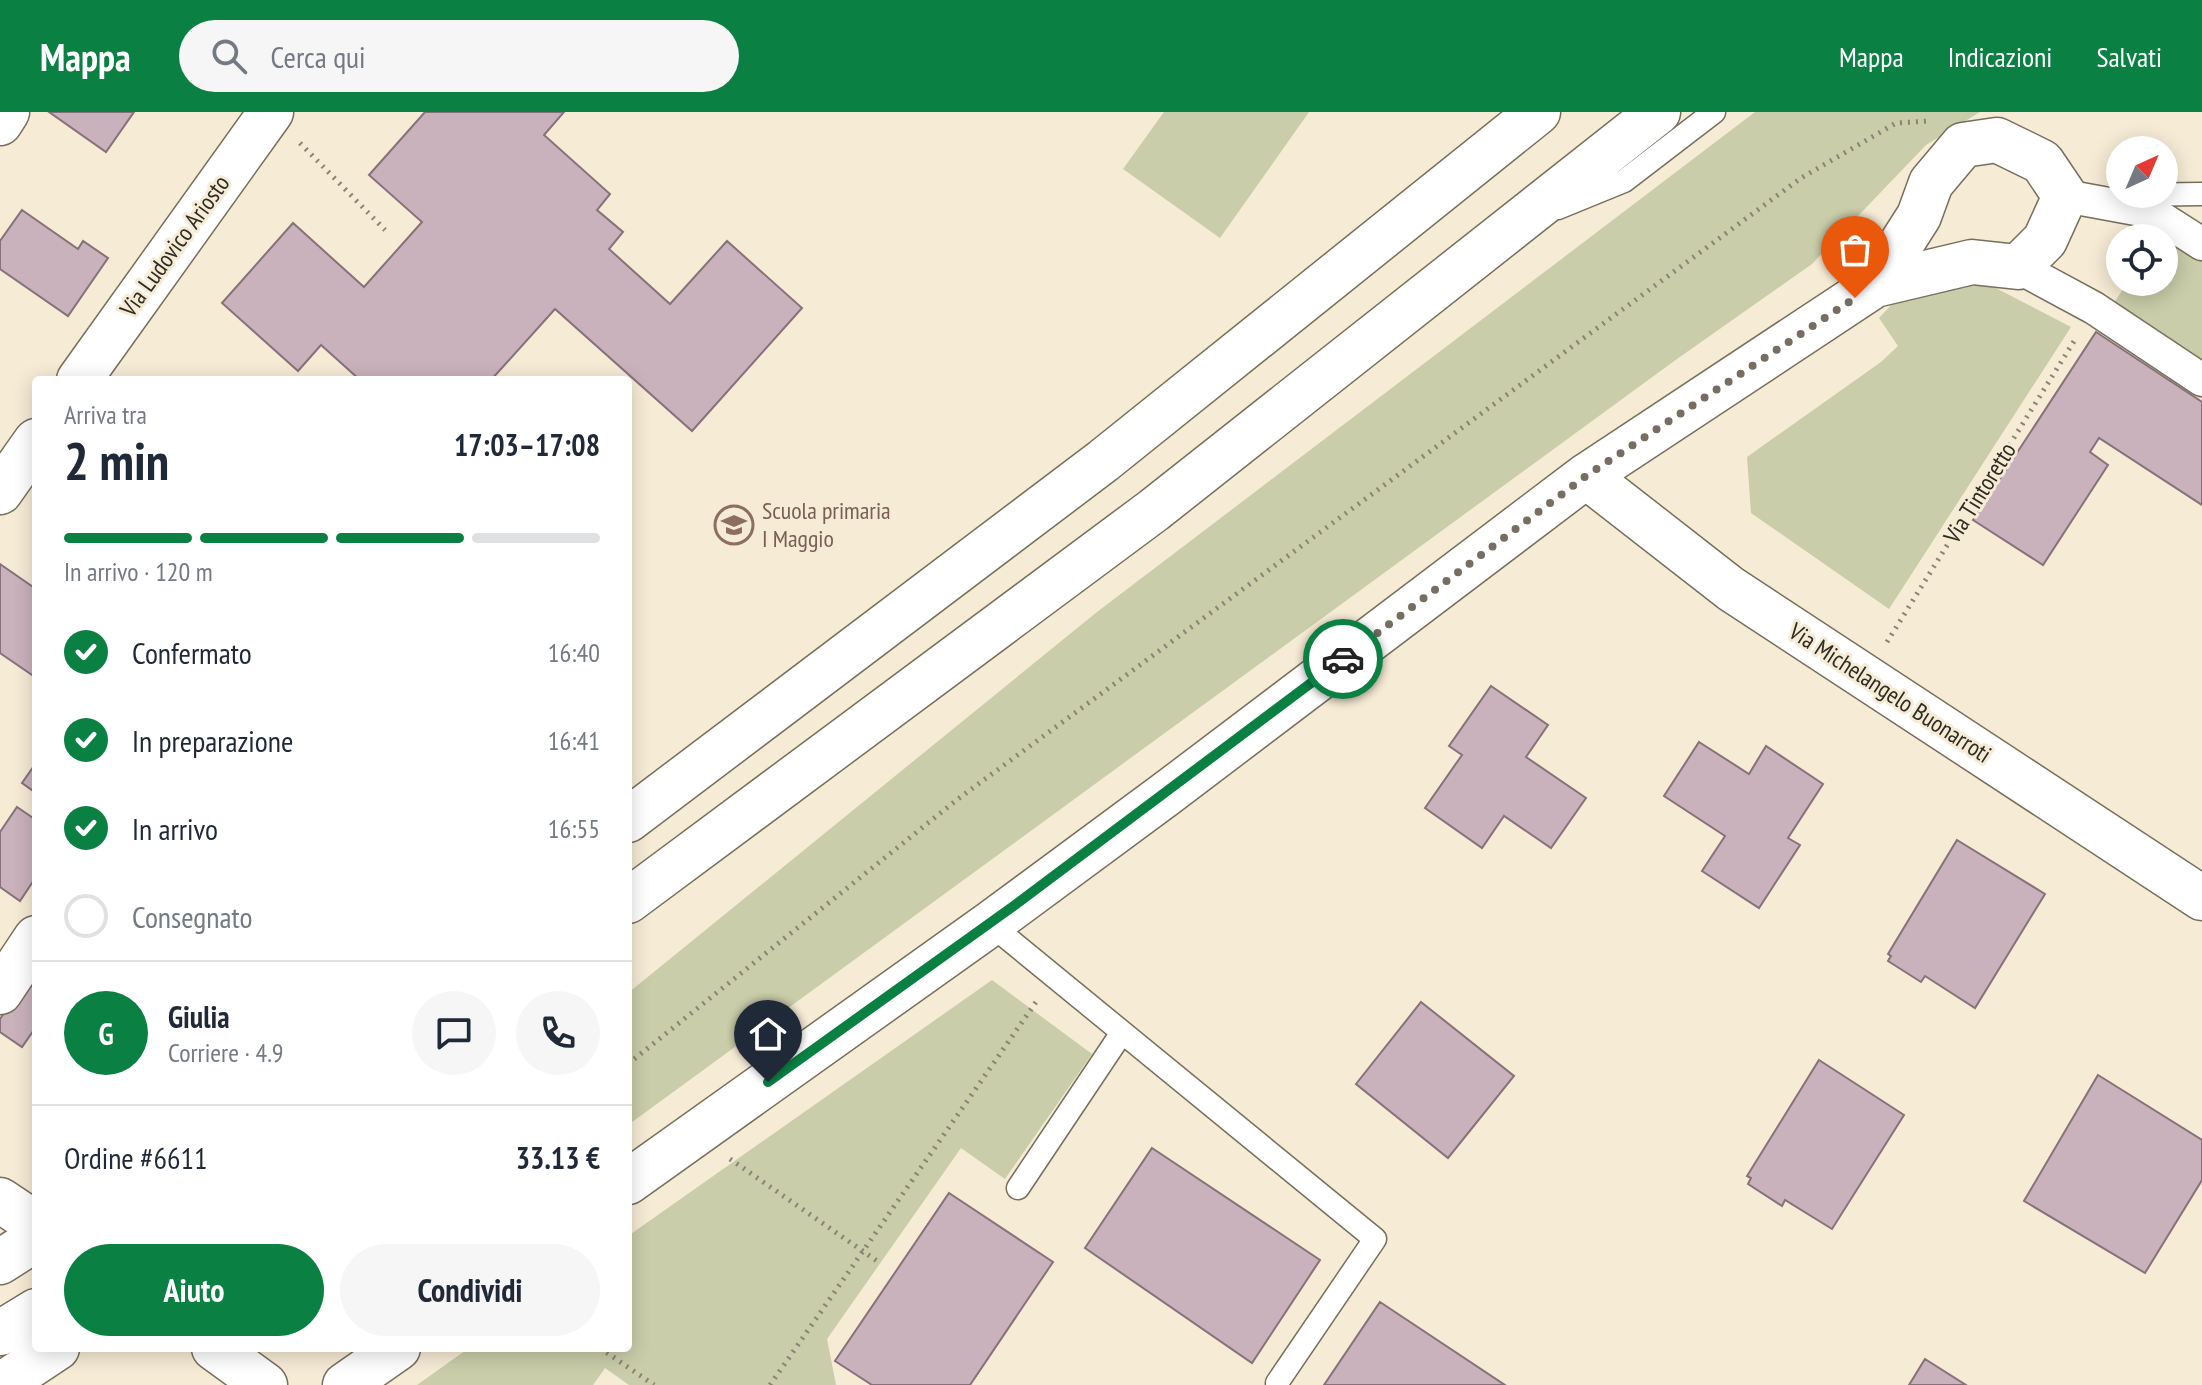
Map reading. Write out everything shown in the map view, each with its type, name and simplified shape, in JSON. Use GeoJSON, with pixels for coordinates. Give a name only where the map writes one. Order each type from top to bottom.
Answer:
{"type":"FeatureCollection","features":[{"type":"Feature","properties":{"kind":"main road"},"geometry":{"type":"LineString","coordinates":[[0,123],[7,112]]}},
{"type":"Feature","properties":{"kind":"main road"},"geometry":{"type":"LineString","coordinates":[[632,817],[1103,461],[1538,112]]}},
{"type":"Feature","properties":{"kind":"main road"},"geometry":{"type":"LineString","coordinates":[[632,898],[1154,510],[1658,112]]}},
{"type":"Feature","properties":{"kind":"main road","name":"Via Ludovico Ariosto"},"geometry":{"type":"LineString","coordinates":[[82,376],[284,126]]}},
{"type":"Feature","properties":{"kind":"main road"},"geometry":{"type":"LineString","coordinates":[[632,1179],[990,924],[1586,476],[1875,285],[1972,262],[2018,267],[2045,240],[2065,196],[2042,162],[2008,145],[1997,140],[1963,145],[1931,183],[1919,216],[1875,285]]}},
{"type":"Feature","properties":{"kind":"main road"},"geometry":{"type":"LineString","coordinates":[[0,492],[32,447]]}},
{"type":"Feature","properties":{"kind":"main road","name":"Via Michelangelo Buonarroti"},"geometry":{"type":"LineString","coordinates":[[1586,476],[1731,589],[2202,898]]}},
{"type":"Feature","properties":{"kind":"main road"},"geometry":{"type":"LineString","coordinates":[[0,992],[32,944]]}},
{"type":"Feature","properties":{"kind":"main road"},"geometry":{"type":"LineString","coordinates":[[0,1262],[32,1242]]}},
{"type":"Feature","properties":{"kind":"main road"},"geometry":{"type":"LineString","coordinates":[[0,1333],[32,1313]]}},
{"type":"Feature","properties":{"kind":"main road"},"geometry":{"type":"LineString","coordinates":[[1,1385],[51,1352]]}},
{"type":"Feature","properties":{"kind":"main road"},"geometry":{"type":"LineString","coordinates":[[220,1352],[265,1385]]}},
{"type":"Feature","properties":{"kind":"main road"},"geometry":{"type":"LineString","coordinates":[[345,1385],[392,1352]]}},
{"type":"Feature","properties":{"kind":"street"},"geometry":{"type":"LineString","coordinates":[[2065,196],[2152,212],[2202,244]]}},
{"type":"Feature","properties":{"kind":"street"},"geometry":{"type":"LineString","coordinates":[[2018,267],[2094,308],[2202,380]]}},
{"type":"Feature","properties":{"kind":"lane"},"geometry":{"type":"LineString","coordinates":[[1520,223],[1624,181],[1714,112]]}},
{"type":"Feature","properties":{"kind":"lane"},"geometry":{"type":"LineString","coordinates":[[2065,196],[2202,194]]}},
{"type":"Feature","properties":{"kind":"lane"},"geometry":{"type":"LineString","coordinates":[[990,924],[1375,1239],[1277,1383]]}},
{"type":"Feature","properties":{"kind":"lane"},"geometry":{"type":"LineString","coordinates":[[1018,1188],[1121,1034]]}},
{"type":"Feature","properties":{"kind":"path"},"geometry":{"type":"LineString","coordinates":[[632,1061],[958,799],[1801,178],[1896,123],[1936,120]]}},
{"type":"Feature","properties":{"kind":"path"},"geometry":{"type":"LineString","coordinates":[[284,126],[385,230]]}},
{"type":"Feature","properties":{"kind":"path","name":"Via Tintoretto"},"geometry":{"type":"LineString","coordinates":[[1866,677],[2094,308]]}},
{"type":"Feature","properties":{"kind":"path"},"geometry":{"type":"LineString","coordinates":[[770,1385],[1053,977]]}},
{"type":"Feature","properties":{"kind":"path"},"geometry":{"type":"LineString","coordinates":[[694,1135],[880,1263]]}},
{"type":"Feature","properties":{"kind":"path"},"geometry":{"type":"LineString","coordinates":[[606,1352],[654,1385]]}},
{"type":"Feature","properties":{"kind":"green space"},"geometry":{"type":"Polygon","coordinates":[[[1164,112],[1309,112],[1220,238],[1123,169],[1164,112]]]}},
{"type":"Feature","properties":{"kind":"green space"},"geometry":{"type":"Polygon","coordinates":[[[1755,112],[1980,112],[1926,145],[1812,264],[1677,359],[632,1122],[632,990],[1097,612],[1755,112]]]}},
{"type":"Feature","properties":{"kind":"green space"},"geometry":{"type":"Polygon","coordinates":[[[2178,244],[2202,260],[2202,368],[2111,307],[2118,296],[2178,296],[2178,244]]]}},
{"type":"Feature","properties":{"kind":"green space"},"geometry":{"type":"Polygon","coordinates":[[[1984,282],[2071,327],[1889,609],[1751,513],[1747,457],[1881,362],[1898,346],[1879,318],[1909,286],[1984,282]]]}},
{"type":"Feature","properties":{"kind":"green space"},"geometry":{"type":"Polygon","coordinates":[[[992,980],[1092,1054],[1005,1179],[961,1148],[827,1339],[836,1385],[629,1385],[605,1368],[593,1385],[417,1385],[463,1352],[632,1352],[632,1233],[992,980]]]}},
{"type":"Feature","properties":{"kind":"building"},"geometry":{"type":"Polygon","coordinates":[[[49,112],[134,112],[106,152],[49,112]]]}},
{"type":"Feature","properties":{"kind":"building"},"geometry":{"type":"Polygon","coordinates":[[[425,112],[564,112],[544,135],[610,194],[597,210],[623,232],[609,249],[670,304],[727,241],[802,308],[692,431],[555,309],[495,376],[356,376],[321,345],[298,371],[222,303],[293,223],[364,287],[422,222],[369,175],[425,112]]]}},
{"type":"Feature","properties":{"kind":"building"},"geometry":{"type":"Polygon","coordinates":[[[22,210],[78,249],[83,241],[108,258],[68,316],[0,269],[0,241],[22,210]]]}},
{"type":"Feature","properties":{"kind":"building"},"geometry":{"type":"Polygon","coordinates":[[[2096,332],[2202,402],[2202,505],[2099,438],[2090,452],[2108,465],[2043,565],[1973,520],[2096,332]]]}},
{"type":"Feature","properties":{"kind":"building"},"geometry":{"type":"Polygon","coordinates":[[[0,564],[32,586],[32,675],[0,653],[0,564]]]}},
{"type":"Feature","properties":{"kind":"building"},"geometry":{"type":"Polygon","coordinates":[[[1491,686],[1548,725],[1526,757],[1586,798],[1551,848],[1504,816],[1482,848],[1425,808],[1462,755],[1449,746],[1491,686]]]}},
{"type":"Feature","properties":{"kind":"building"},"geometry":{"type":"Polygon","coordinates":[[[1699,742],[1749,774],[1766,746],[1823,784],[1788,838],[1800,845],[1759,908],[1702,871],[1725,836],[1664,796],[1699,742]]]}},
{"type":"Feature","properties":{"kind":"building"},"geometry":{"type":"Polygon","coordinates":[[[32,769],[32,790],[22,783],[32,769]]]}},
{"type":"Feature","properties":{"kind":"building"},"geometry":{"type":"Polygon","coordinates":[[[17,807],[32,817],[32,883],[20,901],[0,887],[0,832],[17,807]]]}},
{"type":"Feature","properties":{"kind":"building"},"geometry":{"type":"Polygon","coordinates":[[[1957,840],[2045,894],[1975,1008],[1925,976],[1921,982],[1888,961],[1891,956],[1888,954],[1957,840]]]}},
{"type":"Feature","properties":{"kind":"building"},"geometry":{"type":"Polygon","coordinates":[[[25,982],[32,986],[32,1033],[22,1047],[0,1032],[0,1019],[25,982]]]}},
{"type":"Feature","properties":{"kind":"building"},"geometry":{"type":"Polygon","coordinates":[[[1421,1002],[1514,1076],[1448,1158],[1356,1084],[1421,1002]]]}},
{"type":"Feature","properties":{"kind":"building"},"geometry":{"type":"Polygon","coordinates":[[[1819,1060],[1904,1115],[1832,1229],[1785,1200],[1782,1206],[1748,1184],[1751,1178],[1747,1176],[1819,1060]]]}},
{"type":"Feature","properties":{"kind":"building"},"geometry":{"type":"Polygon","coordinates":[[[2098,1075],[2202,1140],[2202,1180],[2145,1273],[2024,1201],[2098,1075]]]}},
{"type":"Feature","properties":{"kind":"building"},"geometry":{"type":"Polygon","coordinates":[[[1152,1148],[1320,1260],[1252,1363],[1085,1248],[1152,1148]]]}},
{"type":"Feature","properties":{"kind":"building"},"geometry":{"type":"Polygon","coordinates":[[[949,1193],[1053,1262],[970,1385],[872,1385],[835,1361],[949,1193]]]}},
{"type":"Feature","properties":{"kind":"building"},"geometry":{"type":"Polygon","coordinates":[[[1380,1302],[1505,1385],[1324,1385],[1380,1302]]]}},
{"type":"Feature","properties":{"kind":"building"},"geometry":{"type":"Polygon","coordinates":[[[1925,1359],[1966,1385],[1909,1385],[1925,1359]]]}},
{"type":"Feature","properties":{"kind":"way so far"},"geometry":{"type":"LineString","coordinates":[[1343,659],[1586,476],[1855,298]]}},
{"type":"Feature","properties":{"kind":"place","name":"Scuola primaria I Maggio"},"geometry":{"type":"Point","coordinates":[734,525]}},
{"type":"Feature","properties":{"kind":"route"},"geometry":{"type":"LineString","coordinates":[[768,1082],[1166,794],[1343,659]]}}]}
